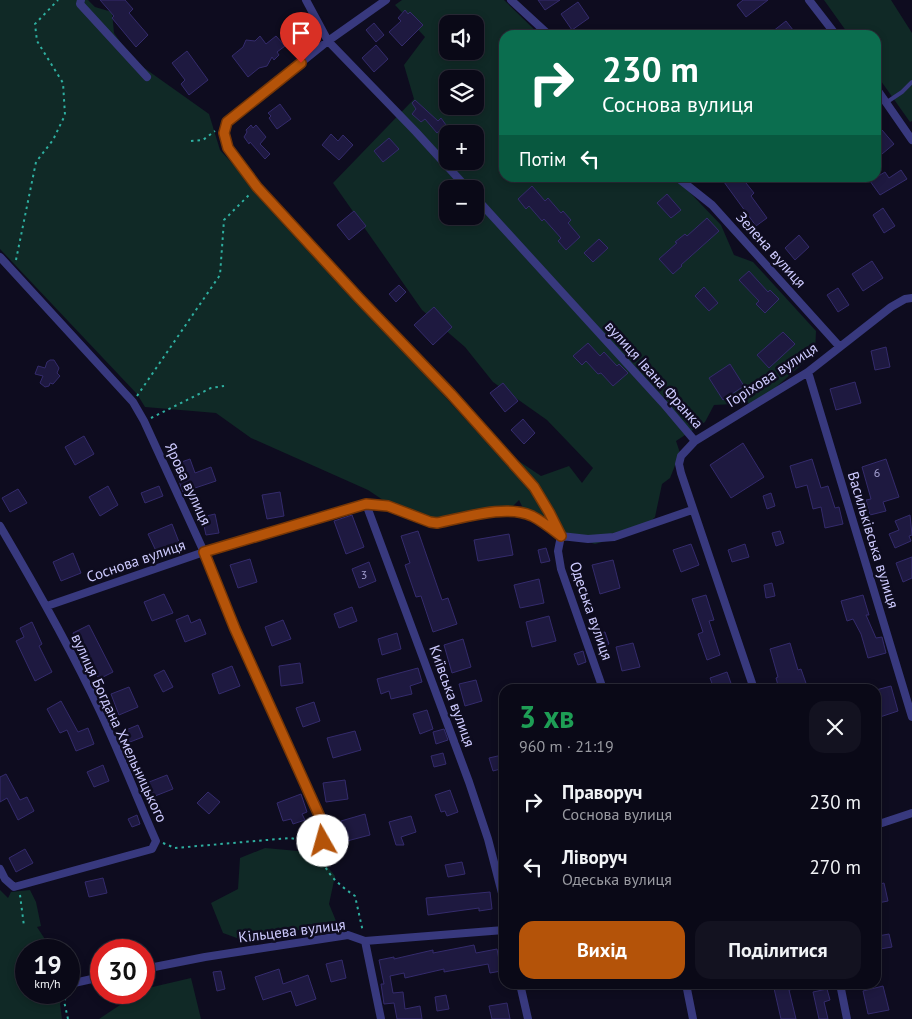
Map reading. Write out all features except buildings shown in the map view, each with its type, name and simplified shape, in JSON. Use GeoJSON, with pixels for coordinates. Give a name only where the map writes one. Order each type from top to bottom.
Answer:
{"type":"FeatureCollection","features":[{"type":"Feature","properties":{"kind":"street"},"geometry":{"type":"LineString","coordinates":[[81,0],[80,4],[147,77]]}},
{"type":"Feature","properties":{"kind":"street"},"geometry":{"type":"LineString","coordinates":[[306,0],[328,41],[460,180]]}},
{"type":"Feature","properties":{"kind":"street"},"geometry":{"type":"LineString","coordinates":[[227,122],[328,41],[386,0]]}},
{"type":"Feature","properties":{"kind":"street"},"geometry":{"type":"LineString","coordinates":[[510,0],[543,30]]}},
{"type":"Feature","properties":{"kind":"street"},"geometry":{"type":"LineString","coordinates":[[809,0],[832,30]]}},
{"type":"Feature","properties":{"kind":"street"},"geometry":{"type":"LineString","coordinates":[[881,94],[912,140]]}},
{"type":"Feature","properties":{"kind":"street","name":"Одеська вулиця"},"geometry":{"type":"LineString","coordinates":[[227,122],[224,133],[228,148],[257,187],[451,394],[534,487],[561,536],[558,551],[561,569],[601,684]]}},
{"type":"Feature","properties":{"kind":"street","name":"Зелена вулиця"},"geometry":{"type":"LineString","coordinates":[[683,182],[712,205],[839,346]]}},
{"type":"Feature","properties":{"kind":"street","name":"вулиця Івана Франка"},"geometry":{"type":"LineString","coordinates":[[484,207],[663,403],[695,441],[681,456],[679,464],[692,510],[752,684]]}},
{"type":"Feature","properties":{"kind":"street","name":"Ярова вулиця"},"geometry":{"type":"LineString","coordinates":[[0,257],[133,402],[144,421],[204,552],[235,629],[324,826],[322,843]]}},
{"type":"Feature","properties":{"kind":"street","name":"Горіхова вулиця"},"geometry":{"type":"LineString","coordinates":[[695,441],[808,372],[891,307],[905,299],[912,298]]}},
{"type":"Feature","properties":{"kind":"street","name":"Васильківська вулиця"},"geometry":{"type":"LineString","coordinates":[[808,372],[912,717]]}},
{"type":"Feature","properties":{"kind":"street","name":"Соснова вулиця"},"geometry":{"type":"LineString","coordinates":[[47,606],[204,552],[366,504],[388,506],[437,523],[501,511],[520,512],[532,516],[561,536],[588,539],[614,538],[692,510]]}},
{"type":"Feature","properties":{"kind":"street","name":"Київська вулиця"},"geometry":{"type":"LineString","coordinates":[[366,504],[469,782],[488,839],[499,882]]}},
{"type":"Feature","properties":{"kind":"street","name":"вулиця Богдана Хмельницького"},"geometry":{"type":"LineString","coordinates":[[0,526],[47,606],[100,712],[156,841],[152,849],[20,885]]}},
{"type":"Feature","properties":{"kind":"street"},"geometry":{"type":"LineString","coordinates":[[881,824],[912,813]]}},
{"type":"Feature","properties":{"kind":"street"},"geometry":{"type":"LineString","coordinates":[[0,869],[5,879],[14,887],[20,885]]}},
{"type":"Feature","properties":{"kind":"street","name":"Кільцева вулиця"},"geometry":{"type":"LineString","coordinates":[[155,967],[205,957],[348,935],[365,941],[499,930]]}},
{"type":"Feature","properties":{"kind":"street"},"geometry":{"type":"LineString","coordinates":[[365,941],[381,1019]]}},
{"type":"Feature","properties":{"kind":"street"},"geometry":{"type":"LineString","coordinates":[[521,989],[528,1019]]}},
{"type":"Feature","properties":{"kind":"street"},"geometry":{"type":"LineString","coordinates":[[687,989],[693,1019]]}},
{"type":"Feature","properties":{"kind":"street"},"geometry":{"type":"LineString","coordinates":[[841,989],[847,1019]]}},
{"type":"Feature","properties":{"kind":"lane"},"geometry":{"type":"LineString","coordinates":[[887,102],[902,92],[912,82]]}},
{"type":"Feature","properties":{"kind":"path"},"geometry":{"type":"LineString","coordinates":[[13,272],[36,162],[53,140],[65,115],[63,83],[37,41],[35,24],[58,0]]}},
{"type":"Feature","properties":{"kind":"path"},"geometry":{"type":"LineString","coordinates":[[191,141],[203,140],[227,122]]}},
{"type":"Feature","properties":{"kind":"path"},"geometry":{"type":"LineString","coordinates":[[133,402],[220,275],[224,220],[257,187]]}},
{"type":"Feature","properties":{"kind":"path"},"geometry":{"type":"LineString","coordinates":[[144,421],[211,388],[224,386]]}},
{"type":"Feature","properties":{"kind":"path"},"geometry":{"type":"LineString","coordinates":[[156,841],[175,848],[290,838],[322,843],[321,855],[331,876],[355,896],[365,941]]}},
{"type":"Feature","properties":{"kind":"path"},"geometry":{"type":"LineString","coordinates":[[20,885],[24,926]]}},
{"type":"Feature","properties":{"kind":"path"},"geometry":{"type":"LineString","coordinates":[[65,1004],[68,1019]]}},
{"type":"Feature","properties":{"kind":"green space"},"geometry":{"type":"Polygon","coordinates":[[[0,0],[88,0],[95,7],[112,12],[114,33],[133,60],[209,114],[220,150],[479,434],[541,476],[569,466],[582,483],[593,468],[547,420],[493,382],[465,347],[422,310],[333,183],[414,99],[404,65],[425,37],[395,5],[402,0],[504,0],[535,30],[499,30],[499,182],[680,182],[721,225],[734,255],[753,262],[816,331],[815,353],[775,388],[754,403],[714,405],[705,422],[676,441],[680,453],[670,478],[662,484],[655,517],[641,531],[595,544],[569,536],[525,512],[519,500],[506,513],[450,523],[440,528],[413,520],[368,490],[251,438],[216,413],[145,407],[137,394],[0,249],[0,0]]]}},
{"type":"Feature","properties":{"kind":"green space"},"geometry":{"type":"Polygon","coordinates":[[[824,0],[891,0],[912,33],[912,121],[910,122],[881,81],[881,30],[845,30],[824,0]]]}},
{"type":"Feature","properties":{"kind":"green space"},"geometry":{"type":"Polygon","coordinates":[[[265,848],[309,852],[327,866],[335,876],[329,904],[336,921],[248,942],[223,933],[211,903],[238,889],[240,858],[265,848]]]}},
{"type":"Feature","properties":{"kind":"green space"},"geometry":{"type":"Polygon","coordinates":[[[0,890],[8,898],[11,892],[30,890],[36,902],[41,926],[37,927],[45,939],[15,939],[15,1004],[60,1004],[62,1019],[0,1019],[0,890]]]}},
{"type":"Feature","properties":{"kind":"green space"},"geometry":{"type":"Polygon","coordinates":[[[191,978],[201,1019],[99,1019],[122,1004],[155,1004],[155,986],[191,978]]]}},
{"type":"Feature","properties":{"kind":"route"},"geometry":{"type":"LineString","coordinates":[[301,63],[227,122],[224,133],[228,148],[257,187],[293,228],[451,394],[534,487],[561,536],[532,516],[520,512],[501,511],[437,523],[388,506],[366,504],[204,552],[235,629],[324,826],[323,841]]}}]}
